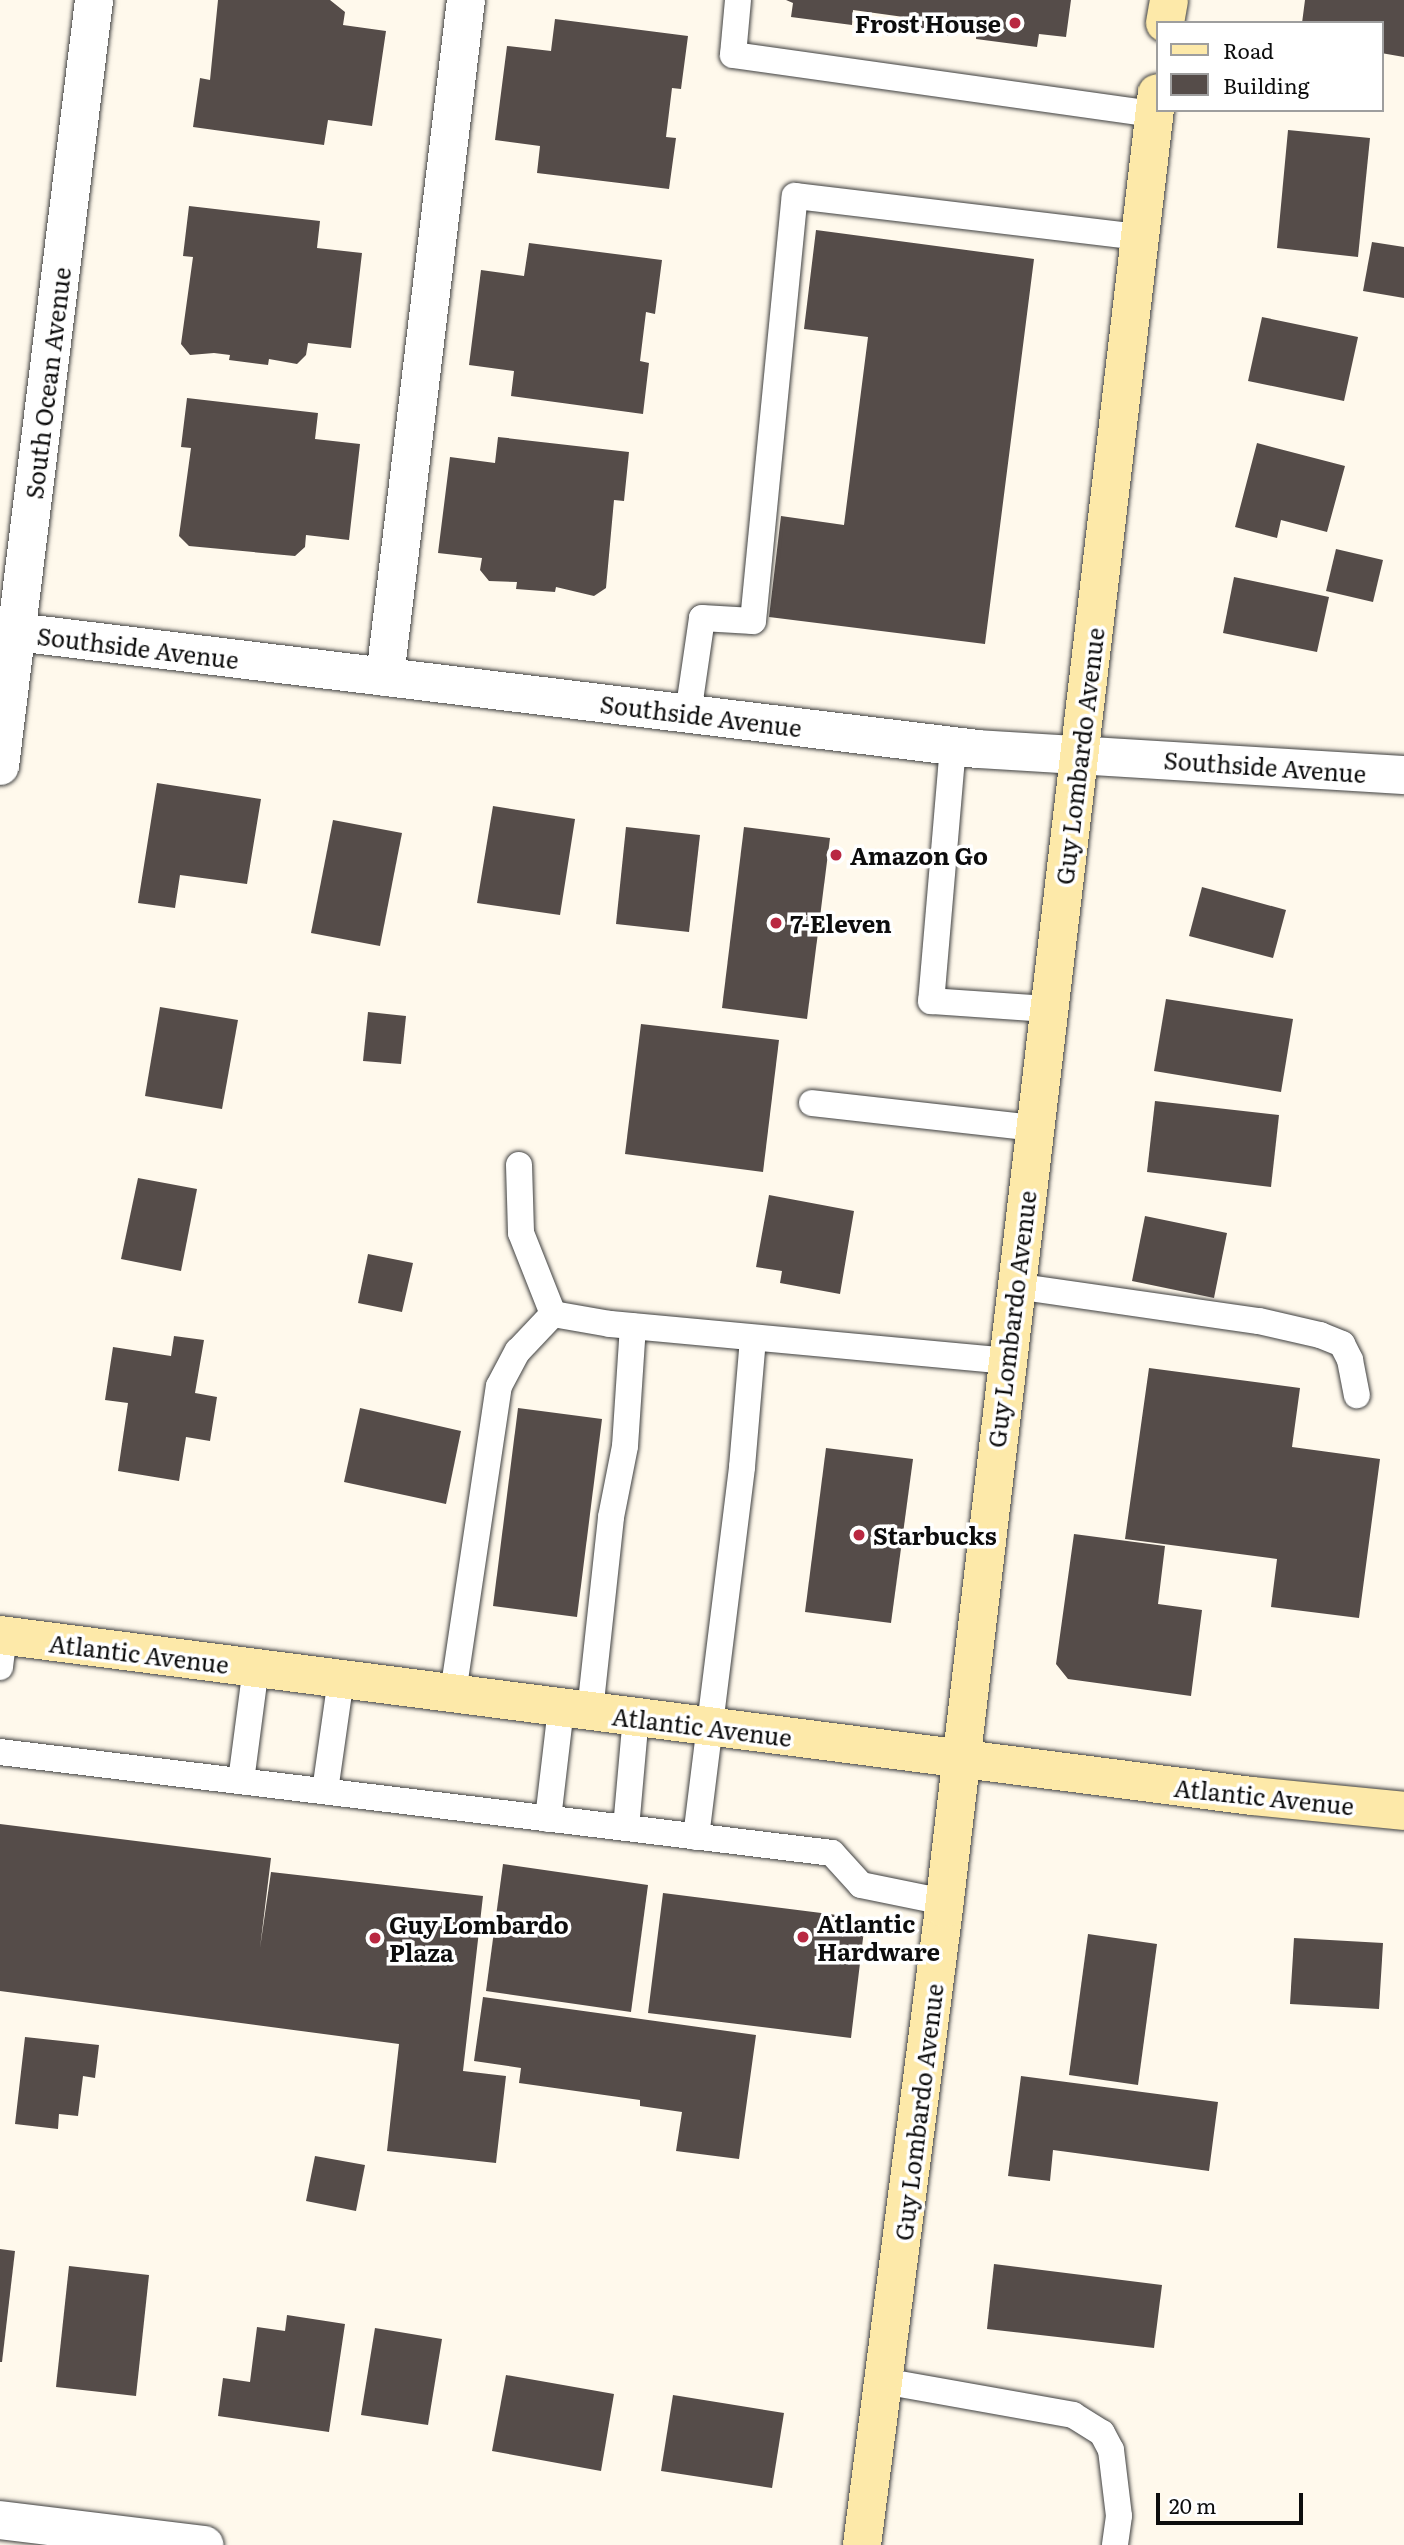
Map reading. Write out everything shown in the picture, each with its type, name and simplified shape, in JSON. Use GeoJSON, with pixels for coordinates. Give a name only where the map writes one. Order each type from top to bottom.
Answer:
{"type":"FeatureCollection","features":[{"type":"Feature","properties":{"kind":"street","name":"South Ocean Avenue"},"geometry":{"type":"LineString","coordinates":[[0,766],[8,631],[94,0]]}},
{"type":"Feature","properties":{"kind":"street"},"geometry":{"type":"LineString","coordinates":[[385,677],[466,0]]}},
{"type":"Feature","properties":{"kind":"street"},"geometry":{"type":"LineString","coordinates":[[1165,21],[1169,0]]}},
{"type":"Feature","properties":{"kind":"street","name":"Guy Lombardo Avenue"},"geometry":{"type":"LineString","coordinates":[[862,2545],[944,1902],[958,1759],[1156,103]]}},
{"type":"Feature","properties":{"kind":"street","name":"Southside Avenue"},"geometry":{"type":"LineString","coordinates":[[8,631],[953,746],[1404,775]]}},
{"type":"Feature","properties":{"kind":"street","name":"Atlantic Avenue"},"geometry":{"type":"LineString","coordinates":[[1,1646],[256,1667],[958,1759],[1404,1811]]}},
{"type":"Feature","properties":{"kind":"street"},"geometry":{"type":"LineString","coordinates":[[0,2520],[204,2545]]}},
{"type":"Feature","properties":{"kind":"lane"},"geometry":{"type":"LineString","coordinates":[[738,0],[733,55],[1156,103]]}},
{"type":"Feature","properties":{"kind":"lane"},"geometry":{"type":"LineString","coordinates":[[688,714],[702,618],[753,621],[795,196],[1140,237]]}},
{"type":"Feature","properties":{"kind":"lane"},"geometry":{"type":"LineString","coordinates":[[953,746],[931,1001],[1049,1009]]}},
{"type":"Feature","properties":{"kind":"lane"},"geometry":{"type":"LineString","coordinates":[[812,1102],[1034,1128]]}},
{"type":"Feature","properties":{"kind":"lane"},"geometry":{"type":"LineString","coordinates":[[519,1165],[521,1233],[553,1314]]}},
{"type":"Feature","properties":{"kind":"lane"},"geometry":{"type":"LineString","coordinates":[[1015,1286],[1259,1321],[1320,1335],[1342,1344],[1350,1360],[1357,1395]]}},
{"type":"Feature","properties":{"kind":"lane"},"geometry":{"type":"LineString","coordinates":[[553,1314],[753,1339],[1006,1361]]}},
{"type":"Feature","properties":{"kind":"lane"},"geometry":{"type":"LineString","coordinates":[[453,1693],[499,1386],[518,1351],[553,1314]]}},
{"type":"Feature","properties":{"kind":"lane"},"geometry":{"type":"LineString","coordinates":[[548,1819],[575,1710],[625,1447],[633,1326]]}},
{"type":"Feature","properties":{"kind":"lane"},"geometry":{"type":"LineString","coordinates":[[696,1837],[707,1727],[743,1467],[753,1339]]}},
{"type":"Feature","properties":{"kind":"lane"},"geometry":{"type":"LineString","coordinates":[[241,1781],[256,1667]]}},
{"type":"Feature","properties":{"kind":"lane"},"geometry":{"type":"LineString","coordinates":[[324,1791],[341,1679]]}},
{"type":"Feature","properties":{"kind":"lane"},"geometry":{"type":"LineString","coordinates":[[626,1828],[636,1717]]}},
{"type":"Feature","properties":{"kind":"lane"},"geometry":{"type":"LineString","coordinates":[[0,1752],[832,1853],[861,1885],[944,1902]]}},
{"type":"Feature","properties":{"kind":"lane"},"geometry":{"type":"LineString","coordinates":[[883,2381],[1073,2415],[1102,2433],[1111,2450],[1116,2490],[1115,2545]]}},
{"type":"Feature","properties":{"kind":"building"},"geometry":{"type":"Polygon","coordinates":[[[218,0],[330,0],[345,12],[343,25],[386,31],[372,126],[328,120],[324,145],[193,127],[200,78],[210,80],[218,0]]]}},
{"type":"Feature","properties":{"kind":"building","name":"Frost House"},"geometry":{"type":"Polygon","coordinates":[[[786,0],[1071,0],[1066,37],[1039,34],[1037,47],[976,39],[977,26],[950,22],[949,36],[909,31],[911,18],[853,10],[852,25],[791,17],[793,3],[786,0]]]}},
{"type":"Feature","properties":{"kind":"building"},"geometry":{"type":"Polygon","coordinates":[[[1305,0],[1404,0],[1404,57],[1383,53],[1383,21],[1302,21],[1305,0]]]}},
{"type":"Feature","properties":{"kind":"building"},"geometry":{"type":"Polygon","coordinates":[[[555,19],[688,36],[681,89],[672,88],[666,137],[676,138],[669,189],[537,173],[540,146],[495,140],[507,46],[551,51],[555,19]]]}},
{"type":"Feature","properties":{"kind":"building"},"geometry":{"type":"Polygon","coordinates":[[[1288,130],[1370,138],[1358,257],[1277,248],[1288,130]]]}},
{"type":"Feature","properties":{"kind":"building"},"geometry":{"type":"Polygon","coordinates":[[[189,206],[320,221],[317,248],[362,253],[351,348],[308,343],[306,355],[297,364],[269,359],[268,365],[229,360],[230,355],[214,353],[190,355],[181,344],[193,257],[183,256],[189,206]]]}},
{"type":"Feature","properties":{"kind":"building"},"geometry":{"type":"Polygon","coordinates":[[[816,230],[1034,259],[985,644],[769,617],[781,516],[844,525],[868,337],[804,329],[816,230]]]}},
{"type":"Feature","properties":{"kind":"building"},"geometry":{"type":"Polygon","coordinates":[[[1372,242],[1404,247],[1404,298],[1363,291],[1372,242]]]}},
{"type":"Feature","properties":{"kind":"building"},"geometry":{"type":"Polygon","coordinates":[[[529,243],[662,260],[655,314],[646,312],[640,361],[649,363],[643,414],[511,396],[514,371],[469,365],[481,270],[524,276],[529,243]]]}},
{"type":"Feature","properties":{"kind":"building"},"geometry":{"type":"Polygon","coordinates":[[[1262,317],[1358,337],[1344,401],[1248,381],[1262,317]]]}},
{"type":"Feature","properties":{"kind":"building"},"geometry":{"type":"Polygon","coordinates":[[[187,398],[318,413],[315,439],[360,444],[349,540],[306,535],[305,547],[295,556],[189,546],[179,536],[191,448],[181,447],[187,398]]]}},
{"type":"Feature","properties":{"kind":"building"},"geometry":{"type":"Polygon","coordinates":[[[498,437],[629,452],[624,501],[614,500],[606,588],[594,596],[556,587],[555,592],[516,589],[517,582],[489,581],[480,570],[482,558],[438,553],[450,457],[495,463],[498,437]]]}},
{"type":"Feature","properties":{"kind":"building"},"geometry":{"type":"Polygon","coordinates":[[[1257,443],[1345,466],[1327,532],[1281,520],[1277,538],[1235,527],[1257,443]]]}},
{"type":"Feature","properties":{"kind":"building"},"geometry":{"type":"Polygon","coordinates":[[[1336,549],[1383,560],[1373,602],[1326,591],[1336,549]]]}},
{"type":"Feature","properties":{"kind":"building"},"geometry":{"type":"Polygon","coordinates":[[[1234,577],[1329,597],[1317,652],[1223,633],[1234,577]]]}},
{"type":"Feature","properties":{"kind":"building"},"geometry":{"type":"Polygon","coordinates":[[[157,783],[261,799],[247,884],[180,875],[175,908],[138,903],[157,783]]]}},
{"type":"Feature","properties":{"kind":"building"},"geometry":{"type":"Polygon","coordinates":[[[493,806],[575,819],[560,915],[477,903],[493,806]]]}},
{"type":"Feature","properties":{"kind":"building"},"geometry":{"type":"Polygon","coordinates":[[[333,820],[402,833],[380,946],[311,933],[333,820]]]}},
{"type":"Feature","properties":{"kind":"building"},"geometry":{"type":"Polygon","coordinates":[[[626,827],[700,835],[689,932],[616,924],[626,827]]]}},
{"type":"Feature","properties":{"kind":"building","name":"7-Eleven"},"geometry":{"type":"Polygon","coordinates":[[[744,827],[830,838],[807,1019],[722,1008],[744,827]]]}},
{"type":"Feature","properties":{"kind":"building"},"geometry":{"type":"Polygon","coordinates":[[[1202,887],[1286,910],[1273,958],[1189,936],[1202,887]]]}},
{"type":"Feature","properties":{"kind":"building"},"geometry":{"type":"Polygon","coordinates":[[[1166,999],[1293,1019],[1281,1092],[1154,1071],[1166,999]]]}},
{"type":"Feature","properties":{"kind":"building"},"geometry":{"type":"Polygon","coordinates":[[[160,1007],[238,1020],[222,1109],[145,1096],[160,1007]]]}},
{"type":"Feature","properties":{"kind":"building"},"geometry":{"type":"Polygon","coordinates":[[[368,1012],[406,1016],[401,1064],[363,1061],[368,1012]]]}},
{"type":"Feature","properties":{"kind":"building"},"geometry":{"type":"Polygon","coordinates":[[[641,1024],[779,1040],[763,1172],[625,1154],[641,1024]]]}},
{"type":"Feature","properties":{"kind":"building"},"geometry":{"type":"Polygon","coordinates":[[[1155,1101],[1279,1115],[1271,1187],[1147,1172],[1155,1101]]]}},
{"type":"Feature","properties":{"kind":"building"},"geometry":{"type":"Polygon","coordinates":[[[138,1178],[197,1189],[181,1271],[121,1259],[138,1178]]]}},
{"type":"Feature","properties":{"kind":"building"},"geometry":{"type":"Polygon","coordinates":[[[769,1195],[854,1211],[840,1294],[780,1283],[782,1271],[756,1267],[769,1195]]]}},
{"type":"Feature","properties":{"kind":"building"},"geometry":{"type":"Polygon","coordinates":[[[1145,1216],[1227,1233],[1214,1298],[1132,1281],[1145,1216]]]}},
{"type":"Feature","properties":{"kind":"building"},"geometry":{"type":"Polygon","coordinates":[[[368,1254],[413,1263],[402,1312],[358,1303],[368,1254]]]}},
{"type":"Feature","properties":{"kind":"building"},"geometry":{"type":"Polygon","coordinates":[[[174,1336],[204,1340],[195,1393],[217,1397],[210,1441],[186,1437],[179,1481],[118,1471],[128,1403],[105,1400],[113,1347],[171,1356],[174,1336]]]}},
{"type":"Feature","properties":{"kind":"building"},"geometry":{"type":"Polygon","coordinates":[[[1149,1368],[1300,1388],[1292,1447],[1380,1459],[1359,1618],[1271,1607],[1277,1559],[1125,1539],[1149,1368]]]}},
{"type":"Feature","properties":{"kind":"building"},"geometry":{"type":"Polygon","coordinates":[[[360,1408],[461,1431],[446,1504],[344,1482],[360,1408]]]}},
{"type":"Feature","properties":{"kind":"building"},"geometry":{"type":"Polygon","coordinates":[[[518,1408],[602,1419],[577,1617],[493,1606],[518,1408]]]}},
{"type":"Feature","properties":{"kind":"building","name":"Starbucks"},"geometry":{"type":"Polygon","coordinates":[[[826,1448],[913,1459],[891,1623],[805,1612],[826,1448]]]}},
{"type":"Feature","properties":{"kind":"building"},"geometry":{"type":"Polygon","coordinates":[[[1074,1534],[1165,1546],[1158,1604],[1202,1610],[1191,1696],[1068,1679],[1056,1664],[1074,1534]]]}},
{"type":"Feature","properties":{"kind":"building"},"geometry":{"type":"Polygon","coordinates":[[[0,1824],[271,1858],[260,1948],[271,1872],[483,1896],[463,2071],[506,2076],[496,2163],[387,2151],[399,2044],[0,1991],[0,1824]]]}},
{"type":"Feature","properties":{"kind":"building"},"geometry":{"type":"Polygon","coordinates":[[[503,1864],[648,1885],[631,2012],[486,1991],[503,1864]]]}},
{"type":"Feature","properties":{"kind":"building"},"geometry":{"type":"Polygon","coordinates":[[[663,1893],[845,1916],[843,1927],[864,1930],[851,2038],[648,2013],[663,1893]]]}},
{"type":"Feature","properties":{"kind":"building"},"geometry":{"type":"Polygon","coordinates":[[[1088,1934],[1157,1944],[1138,2085],[1069,2075],[1088,1934]]]}},
{"type":"Feature","properties":{"kind":"building"},"geometry":{"type":"Polygon","coordinates":[[[1294,1938],[1383,1943],[1379,2009],[1290,2004],[1294,1938]]]}},
{"type":"Feature","properties":{"kind":"building"},"geometry":{"type":"Polygon","coordinates":[[[483,1997],[756,2035],[739,2159],[676,2151],[682,2112],[640,2106],[640,2100],[519,2083],[521,2068],[474,2061],[483,1997]]]}},
{"type":"Feature","properties":{"kind":"building"},"geometry":{"type":"Polygon","coordinates":[[[25,2037],[99,2045],[95,2078],[83,2076],[78,2116],[59,2114],[58,2129],[15,2124],[25,2037]]]}},
{"type":"Feature","properties":{"kind":"building"},"geometry":{"type":"Polygon","coordinates":[[[1021,2076],[1218,2102],[1209,2171],[1053,2150],[1050,2181],[1008,2176],[1021,2076]]]}},
{"type":"Feature","properties":{"kind":"building"},"geometry":{"type":"Polygon","coordinates":[[[315,2156],[365,2165],[356,2211],[306,2201],[315,2156]]]}},
{"type":"Feature","properties":{"kind":"building"},"geometry":{"type":"Polygon","coordinates":[[[0,2249],[15,2251],[2,2362],[0,2362],[0,2249]]]}},
{"type":"Feature","properties":{"kind":"building"},"geometry":{"type":"Polygon","coordinates":[[[994,2264],[1162,2285],[1154,2348],[987,2329],[994,2264]]]}},
{"type":"Feature","properties":{"kind":"building"},"geometry":{"type":"Polygon","coordinates":[[[69,2266],[149,2275],[136,2396],[56,2387],[69,2266]]]}},
{"type":"Feature","properties":{"kind":"building"},"geometry":{"type":"Polygon","coordinates":[[[287,2315],[345,2324],[329,2432],[218,2416],[223,2378],[250,2382],[257,2327],[285,2331],[287,2315]]]}},
{"type":"Feature","properties":{"kind":"building"},"geometry":{"type":"Polygon","coordinates":[[[375,2328],[442,2339],[428,2425],[361,2415],[375,2328]]]}},
{"type":"Feature","properties":{"kind":"building"},"geometry":{"type":"Polygon","coordinates":[[[506,2375],[614,2394],[601,2471],[492,2451],[506,2375]]]}},
{"type":"Feature","properties":{"kind":"building"},"geometry":{"type":"Polygon","coordinates":[[[673,2395],[784,2413],[772,2488],[661,2471],[673,2395]]]}},
{"type":"Feature","properties":{"kind":"place","name":"Frost House"},"geometry":{"type":"Point","coordinates":[1015,23]}},
{"type":"Feature","properties":{"kind":"place","name":"Amazon Go"},"geometry":{"type":"Point","coordinates":[836,855]}},
{"type":"Feature","properties":{"kind":"place","name":"7-Eleven"},"geometry":{"type":"Point","coordinates":[776,923]}},
{"type":"Feature","properties":{"kind":"place","name":"Starbucks"},"geometry":{"type":"Point","coordinates":[859,1535]}},
{"type":"Feature","properties":{"kind":"place","name":"Atlantic Hardware"},"geometry":{"type":"Point","coordinates":[803,1937]}},
{"type":"Feature","properties":{"kind":"place","name":"Guy Lombardo Plaza"},"geometry":{"type":"Point","coordinates":[375,1938]}}]}
